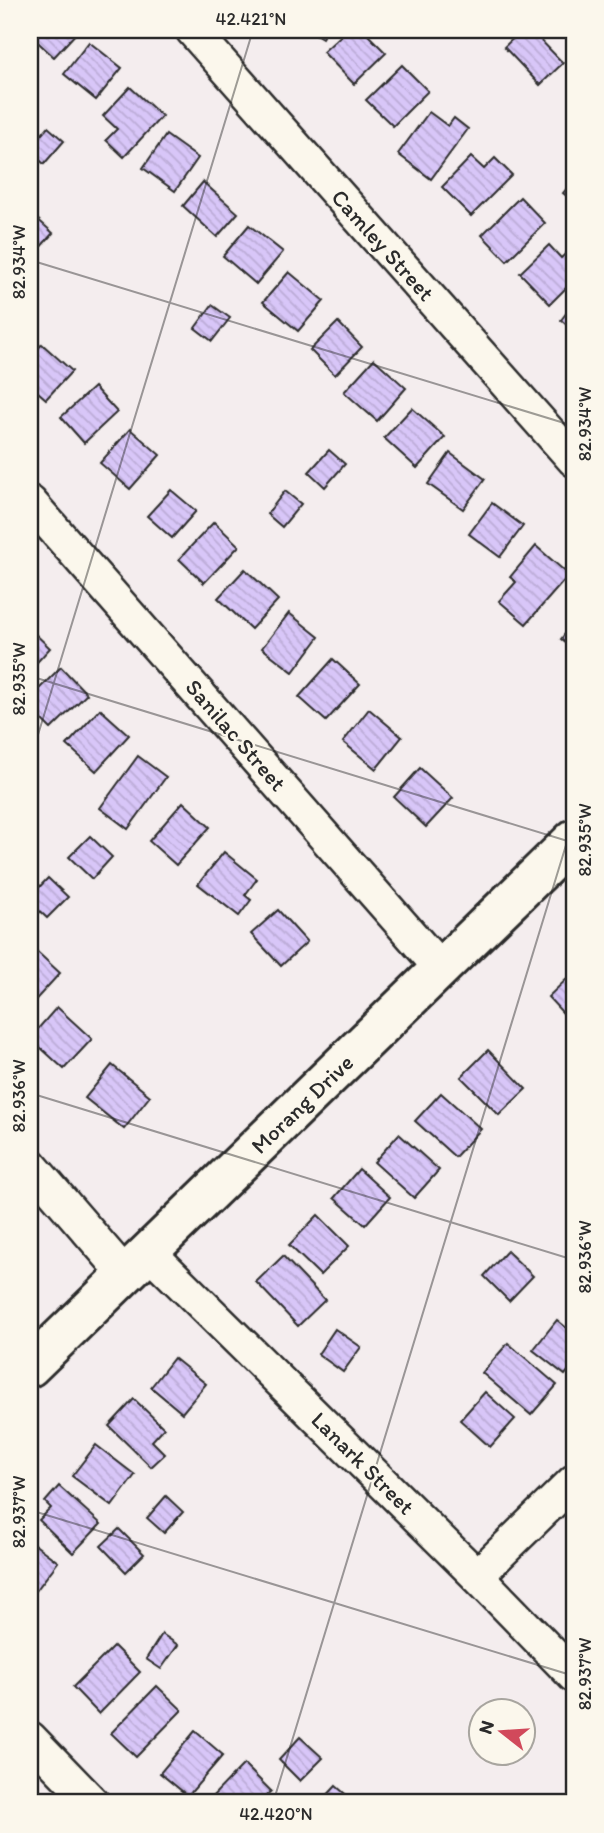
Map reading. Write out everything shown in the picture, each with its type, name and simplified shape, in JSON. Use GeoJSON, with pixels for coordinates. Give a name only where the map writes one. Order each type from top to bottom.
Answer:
{"type":"FeatureCollection","features":[{"type":"Feature","properties":{"kind":"street","name":"Camley Street"},"geometry":{"type":"LineString","coordinates":[[192,30],[574,460]]}},
{"type":"Feature","properties":{"kind":"street","name":"Sanilac Street"},"geometry":{"type":"LineString","coordinates":[[30,502],[442,969]]}},
{"type":"Feature","properties":{"kind":"street","name":"Morang Drive"},"geometry":{"type":"LineString","coordinates":[[30,1367],[574,839]]}},
{"type":"Feature","properties":{"kind":"street","name":"Lanark Street"},"geometry":{"type":"LineString","coordinates":[[30,1164],[477,1576],[574,1676]]}},
{"type":"Feature","properties":{"kind":"street"},"geometry":{"type":"LineString","coordinates":[[477,1576],[574,1481]]}},
{"type":"Feature","properties":{"kind":"street"},"geometry":{"type":"LineString","coordinates":[[30,1738],[93,1803]]}},
{"type":"Feature","properties":{"kind":"building"},"geometry":{"type":"Polygon","coordinates":[[[30,30],[79,30],[54,57],[30,35],[30,30]]]}},
{"type":"Feature","properties":{"kind":"building"},"geometry":{"type":"Polygon","coordinates":[[[309,30],[327,30],[322,38],[309,30]]]}},
{"type":"Feature","properties":{"kind":"building"},"geometry":{"type":"Polygon","coordinates":[[[347,30],[363,30],[386,53],[354,84],[323,52],[347,30]]]}},
{"type":"Feature","properties":{"kind":"building"},"geometry":{"type":"Polygon","coordinates":[[[522,30],[531,30],[563,63],[540,85],[504,47],[522,30]]]}},
{"type":"Feature","properties":{"kind":"building"},"geometry":{"type":"Polygon","coordinates":[[[89,42],[122,68],[96,100],[64,74],[89,42]]]}},
{"type":"Feature","properties":{"kind":"building"},"geometry":{"type":"Polygon","coordinates":[[[402,65],[428,91],[393,126],[366,100],[402,65]]]}},
{"type":"Feature","properties":{"kind":"building"},"geometry":{"type":"Polygon","coordinates":[[[130,87],[162,116],[124,157],[106,140],[117,129],[103,116],[130,87]]]}},
{"type":"Feature","properties":{"kind":"building"},"geometry":{"type":"Polygon","coordinates":[[[429,112],[448,126],[454,118],[468,129],[431,179],[398,154],[429,112]]]}},
{"type":"Feature","properties":{"kind":"building"},"geometry":{"type":"Polygon","coordinates":[[[48,127],[64,141],[44,164],[30,148],[48,127]]]}},
{"type":"Feature","properties":{"kind":"building"},"geometry":{"type":"Polygon","coordinates":[[[166,135],[198,158],[175,191],[143,168],[166,135]]]}},
{"type":"Feature","properties":{"kind":"building"},"geometry":{"type":"Polygon","coordinates":[[[471,157],[484,169],[495,158],[512,175],[471,216],[442,187],[471,157]]]}},
{"type":"Feature","properties":{"kind":"building"},"geometry":{"type":"Polygon","coordinates":[[[574,180],[574,202],[563,193],[574,180]]]}},
{"type":"Feature","properties":{"kind":"building"},"geometry":{"type":"Polygon","coordinates":[[[203,182],[238,213],[217,237],[183,206],[203,182]]]}},
{"type":"Feature","properties":{"kind":"building"},"geometry":{"type":"Polygon","coordinates":[[[520,197],[545,223],[507,261],[482,235],[520,197]]]}},
{"type":"Feature","properties":{"kind":"building"},"geometry":{"type":"Polygon","coordinates":[[[34,216],[53,233],[31,258],[30,221],[34,216]]]}},
{"type":"Feature","properties":{"kind":"building"},"geometry":{"type":"Polygon","coordinates":[[[249,225],[283,252],[256,284],[223,256],[249,225]]]}},
{"type":"Feature","properties":{"kind":"building"},"geometry":{"type":"Polygon","coordinates":[[[549,245],[561,258],[574,246],[574,280],[550,304],[520,273],[549,245]]]}},
{"type":"Feature","properties":{"kind":"building"},"geometry":{"type":"Polygon","coordinates":[[[289,272],[324,301],[298,331],[263,302],[289,272]]]}},
{"type":"Feature","properties":{"kind":"building"},"geometry":{"type":"Polygon","coordinates":[[[574,303],[574,331],[561,320],[574,303]]]}},
{"type":"Feature","properties":{"kind":"building"},"geometry":{"type":"Polygon","coordinates":[[[212,305],[230,318],[212,341],[195,328],[212,305]]]}},
{"type":"Feature","properties":{"kind":"building"},"geometry":{"type":"Polygon","coordinates":[[[30,311],[38,318],[30,327],[30,311]]]}},
{"type":"Feature","properties":{"kind":"building"},"geometry":{"type":"Polygon","coordinates":[[[338,322],[362,347],[335,375],[310,350],[338,322]]]}},
{"type":"Feature","properties":{"kind":"building"},"geometry":{"type":"Polygon","coordinates":[[[574,332],[574,346],[567,340],[574,332]]]}},
{"type":"Feature","properties":{"kind":"building"},"geometry":{"type":"Polygon","coordinates":[[[42,344],[72,371],[46,399],[30,385],[30,358],[42,344]]]}},
{"type":"Feature","properties":{"kind":"building"},"geometry":{"type":"Polygon","coordinates":[[[374,359],[406,388],[377,421],[344,392],[374,359]]]}},
{"type":"Feature","properties":{"kind":"building"},"geometry":{"type":"Polygon","coordinates":[[[94,387],[117,412],[84,443],[61,417],[94,387]]]}},
{"type":"Feature","properties":{"kind":"building"},"geometry":{"type":"Polygon","coordinates":[[[412,408],[445,437],[417,468],[384,438],[412,408]]]}},
{"type":"Feature","properties":{"kind":"building"},"geometry":{"type":"Polygon","coordinates":[[[130,429],[160,455],[130,489],[100,463],[130,429]]]}},
{"type":"Feature","properties":{"kind":"building"},"geometry":{"type":"Polygon","coordinates":[[[329,450],[345,464],[325,487],[309,472],[329,450]]]}},
{"type":"Feature","properties":{"kind":"building"},"geometry":{"type":"Polygon","coordinates":[[[450,453],[485,479],[463,509],[428,484],[450,453]]]}},
{"type":"Feature","properties":{"kind":"building"},"geometry":{"type":"Polygon","coordinates":[[[171,490],[196,511],[172,538],[147,516],[171,490]]]}},
{"type":"Feature","properties":{"kind":"building"},"geometry":{"type":"Polygon","coordinates":[[[285,491],[301,504],[282,527],[267,514],[285,491]]]}},
{"type":"Feature","properties":{"kind":"building"},"geometry":{"type":"Polygon","coordinates":[[[492,503],[523,526],[500,557],[469,534],[492,503]]]}},
{"type":"Feature","properties":{"kind":"building"},"geometry":{"type":"Polygon","coordinates":[[[214,522],[239,546],[204,583],[179,559],[214,522]]]}},
{"type":"Feature","properties":{"kind":"building"},"geometry":{"type":"Polygon","coordinates":[[[536,546],[569,575],[526,624],[499,601],[516,582],[510,577],[536,546]]]}},
{"type":"Feature","properties":{"kind":"building"},"geometry":{"type":"Polygon","coordinates":[[[245,569],[278,600],[251,629],[218,598],[245,569]]]}},
{"type":"Feature","properties":{"kind":"building"},"geometry":{"type":"Polygon","coordinates":[[[289,613],[319,637],[293,672],[262,648],[289,613]]]}},
{"type":"Feature","properties":{"kind":"building"},"geometry":{"type":"Polygon","coordinates":[[[574,622],[574,650],[561,639],[574,622]]]}},
{"type":"Feature","properties":{"kind":"building"},"geometry":{"type":"Polygon","coordinates":[[[30,629],[50,648],[30,670],[30,629]]]}},
{"type":"Feature","properties":{"kind":"building"},"geometry":{"type":"Polygon","coordinates":[[[333,659],[360,684],[326,721],[299,697],[333,659]]]}},
{"type":"Feature","properties":{"kind":"building"},"geometry":{"type":"Polygon","coordinates":[[[61,667],[87,694],[51,729],[30,708],[30,698],[61,667]]]}},
{"type":"Feature","properties":{"kind":"building"},"geometry":{"type":"Polygon","coordinates":[[[100,709],[129,735],[96,771],[67,745],[100,709]]]}},
{"type":"Feature","properties":{"kind":"building"},"geometry":{"type":"Polygon","coordinates":[[[369,709],[402,737],[376,769],[343,742],[369,709]]]}},
{"type":"Feature","properties":{"kind":"building"},"geometry":{"type":"Polygon","coordinates":[[[138,756],[166,777],[128,829],[100,808],[138,756]]]}},
{"type":"Feature","properties":{"kind":"building"},"geometry":{"type":"Polygon","coordinates":[[[420,768],[453,798],[426,827],[394,797],[420,768]]]}},
{"type":"Feature","properties":{"kind":"building"},"geometry":{"type":"Polygon","coordinates":[[[183,802],[210,827],[176,865],[149,841],[183,802]]]}},
{"type":"Feature","properties":{"kind":"building"},"geometry":{"type":"Polygon","coordinates":[[[90,836],[112,857],[92,879],[69,857],[90,836]]]}},
{"type":"Feature","properties":{"kind":"building"},"geometry":{"type":"Polygon","coordinates":[[[224,852],[257,879],[245,895],[251,900],[239,916],[198,884],[224,852]]]}},
{"type":"Feature","properties":{"kind":"building"},"geometry":{"type":"Polygon","coordinates":[[[48,878],[68,897],[47,918],[30,902],[30,897],[48,878]]]}},
{"type":"Feature","properties":{"kind":"building"},"geometry":{"type":"Polygon","coordinates":[[[278,910],[307,942],[281,966],[251,934],[278,910]]]}},
{"type":"Feature","properties":{"kind":"building"},"geometry":{"type":"Polygon","coordinates":[[[32,947],[60,973],[30,1006],[30,950],[32,947]]]}},
{"type":"Feature","properties":{"kind":"building"},"geometry":{"type":"Polygon","coordinates":[[[574,972],[574,1025],[548,997],[574,972]]]}},
{"type":"Feature","properties":{"kind":"building"},"geometry":{"type":"Polygon","coordinates":[[[57,1007],[92,1039],[64,1069],[30,1038],[57,1007]]]}},
{"type":"Feature","properties":{"kind":"building"},"geometry":{"type":"Polygon","coordinates":[[[488,1050],[526,1089],[499,1115],[461,1077],[488,1050]]]}},
{"type":"Feature","properties":{"kind":"building"},"geometry":{"type":"Polygon","coordinates":[[[112,1065],[150,1096],[124,1129],[85,1098],[112,1065]]]}},
{"type":"Feature","properties":{"kind":"building"},"geometry":{"type":"Polygon","coordinates":[[[441,1093],[481,1129],[455,1157],[415,1121],[441,1093]]]}},
{"type":"Feature","properties":{"kind":"building"},"geometry":{"type":"Polygon","coordinates":[[[399,1134],[439,1170],[414,1198],[374,1162],[399,1134]]]}},
{"type":"Feature","properties":{"kind":"building"},"geometry":{"type":"Polygon","coordinates":[[[359,1169],[390,1197],[365,1225],[334,1198],[359,1169]]]}},
{"type":"Feature","properties":{"kind":"building"},"geometry":{"type":"Polygon","coordinates":[[[318,1215],[349,1246],[320,1275],[289,1245],[318,1215]]]}},
{"type":"Feature","properties":{"kind":"building"},"geometry":{"type":"Polygon","coordinates":[[[507,1251],[533,1276],[509,1301],[484,1276],[507,1251]]]}},
{"type":"Feature","properties":{"kind":"building"},"geometry":{"type":"Polygon","coordinates":[[[283,1256],[325,1300],[298,1326],[256,1282],[283,1256]]]}},
{"type":"Feature","properties":{"kind":"building"},"geometry":{"type":"Polygon","coordinates":[[[557,1320],[574,1334],[574,1364],[565,1375],[533,1350],[557,1320]]]}},
{"type":"Feature","properties":{"kind":"building"},"geometry":{"type":"Polygon","coordinates":[[[335,1329],[361,1347],[343,1372],[318,1354],[335,1329]]]}},
{"type":"Feature","properties":{"kind":"building"},"geometry":{"type":"Polygon","coordinates":[[[508,1343],[557,1385],[531,1415],[482,1373],[508,1343]]]}},
{"type":"Feature","properties":{"kind":"building"},"geometry":{"type":"Polygon","coordinates":[[[174,1358],[206,1384],[182,1413],[151,1387],[174,1358]]]}},
{"type":"Feature","properties":{"kind":"building"},"geometry":{"type":"Polygon","coordinates":[[[485,1392],[515,1419],[490,1447],[460,1420],[485,1392]]]}},
{"type":"Feature","properties":{"kind":"building"},"geometry":{"type":"Polygon","coordinates":[[[134,1399],[164,1428],[152,1441],[165,1454],[151,1467],[109,1426],[134,1399]]]}},
{"type":"Feature","properties":{"kind":"building"},"geometry":{"type":"Polygon","coordinates":[[[96,1445],[135,1475],[112,1506],[72,1476],[96,1445]]]}},
{"type":"Feature","properties":{"kind":"building"},"geometry":{"type":"Polygon","coordinates":[[[59,1486],[101,1524],[73,1553],[39,1520],[51,1508],[45,1502],[59,1486]]]}},
{"type":"Feature","properties":{"kind":"building"},"geometry":{"type":"Polygon","coordinates":[[[166,1496],[183,1512],[164,1533],[147,1518],[166,1496]]]}},
{"type":"Feature","properties":{"kind":"building"},"geometry":{"type":"Polygon","coordinates":[[[119,1529],[144,1554],[126,1572],[101,1546],[119,1529]]]}},
{"type":"Feature","properties":{"kind":"building"},"geometry":{"type":"Polygon","coordinates":[[[30,1541],[58,1562],[35,1592],[30,1588],[30,1541]]]}},
{"type":"Feature","properties":{"kind":"building"},"geometry":{"type":"Polygon","coordinates":[[[162,1634],[178,1645],[161,1669],[146,1659],[162,1634]]]}},
{"type":"Feature","properties":{"kind":"building"},"geometry":{"type":"Polygon","coordinates":[[[114,1646],[140,1672],[99,1714],[73,1687],[114,1646]]]}},
{"type":"Feature","properties":{"kind":"building"},"geometry":{"type":"Polygon","coordinates":[[[157,1686],[182,1710],[136,1757],[111,1733],[157,1686]]]}},
{"type":"Feature","properties":{"kind":"building"},"geometry":{"type":"Polygon","coordinates":[[[195,1731],[223,1755],[188,1796],[160,1773],[195,1731]]]}},
{"type":"Feature","properties":{"kind":"building"},"geometry":{"type":"Polygon","coordinates":[[[300,1737],[323,1758],[300,1781],[279,1760],[300,1737]]]}},
{"type":"Feature","properties":{"kind":"building"},"geometry":{"type":"Polygon","coordinates":[[[244,1764],[271,1791],[259,1803],[206,1803],[244,1764]]]}},
{"type":"Feature","properties":{"kind":"building"},"geometry":{"type":"Polygon","coordinates":[[[336,1786],[351,1799],[348,1803],[320,1803],[336,1786]]]}}]}
